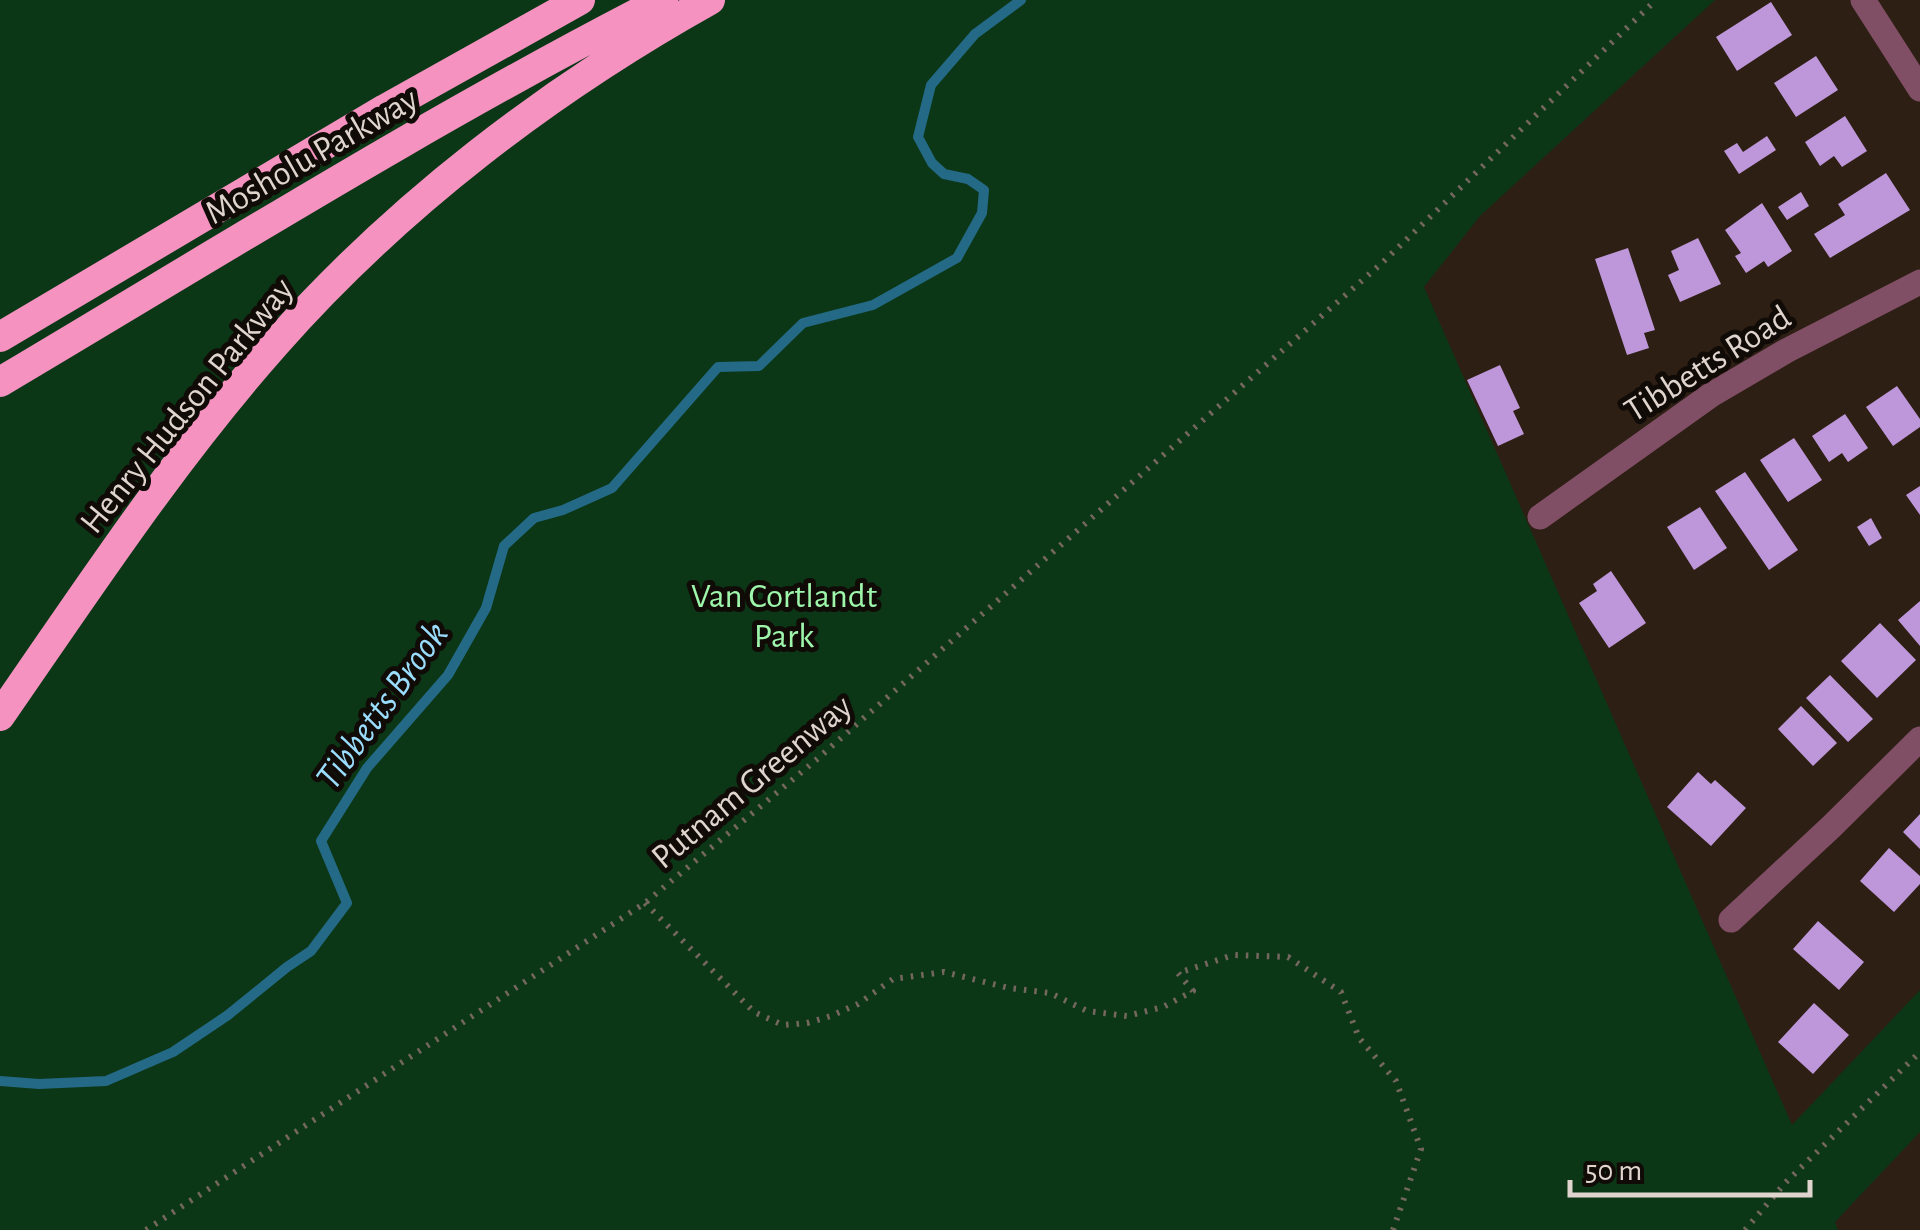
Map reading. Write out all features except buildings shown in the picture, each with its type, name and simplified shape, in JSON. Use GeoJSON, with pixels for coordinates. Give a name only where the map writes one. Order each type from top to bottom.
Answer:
{"type":"FeatureCollection","features":[{"type":"Feature","properties":{"kind":"highway"},"geometry":{"type":"LineString","coordinates":[[0,337],[402,99],[580,0]]}},
{"type":"Feature","properties":{"kind":"highway","name":"Mosholu Parkway"},"geometry":{"type":"LineString","coordinates":[[0,382],[407,141],[664,0]]}},
{"type":"Feature","properties":{"kind":"highway","name":"Henry Hudson Parkway"},"geometry":{"type":"LineString","coordinates":[[0,716],[170,472],[304,312],[395,225],[486,148],[608,62],[710,0]]}},
{"type":"Feature","properties":{"kind":"street"},"geometry":{"type":"LineString","coordinates":[[1863,0],[1920,89]]}},
{"type":"Feature","properties":{"kind":"street","name":"Tibbetts Road"},"geometry":{"type":"LineString","coordinates":[[1540,517],[1711,396],[1786,351],[1920,282]]}},
{"type":"Feature","properties":{"kind":"street"},"geometry":{"type":"LineString","coordinates":[[1730,920],[1920,739]]}},
{"type":"Feature","properties":{"kind":"path","name":"Putnam Greenway"},"geometry":{"type":"LineString","coordinates":[[146,1230],[646,903],[816,760],[1382,263],[1656,0]]}},
{"type":"Feature","properties":{"kind":"path"},"geometry":{"type":"LineString","coordinates":[[646,903],[754,1012],[783,1024],[831,1016],[858,1004],[893,980],[944,972],[1009,988],[1050,993],[1088,1011],[1128,1016],[1163,1006],[1193,991],[1178,973],[1233,955],[1288,958],[1340,992],[1359,1038],[1396,1081],[1422,1150],[1393,1230]]}},
{"type":"Feature","properties":{"kind":"path"},"geometry":{"type":"LineString","coordinates":[[1745,1230],[1785,1182],[1920,1052]]}},
{"type":"Feature","properties":{"kind":"green space","name":"Van Cortlandt Park"},"geometry":{"type":"Polygon","coordinates":[[[0,0],[1715,0],[1480,216],[1424,287],[1792,1125],[1920,990],[1920,1132],[1835,1222],[1838,1230],[0,1230],[0,0]]]}},
{"type":"Feature","properties":{"kind":"waterway","name":"Tibbetts Brook"},"geometry":{"type":"LineString","coordinates":[[0,1081],[106,1081],[173,1052],[311,951],[347,903],[321,841],[367,768],[448,675],[486,608],[504,546],[534,518],[612,488],[718,367],[759,366],[803,323],[873,305],[957,258],[982,213],[984,190],[968,179],[944,174],[932,163],[918,137],[931,85],[975,34],[1021,0]]}}]}
